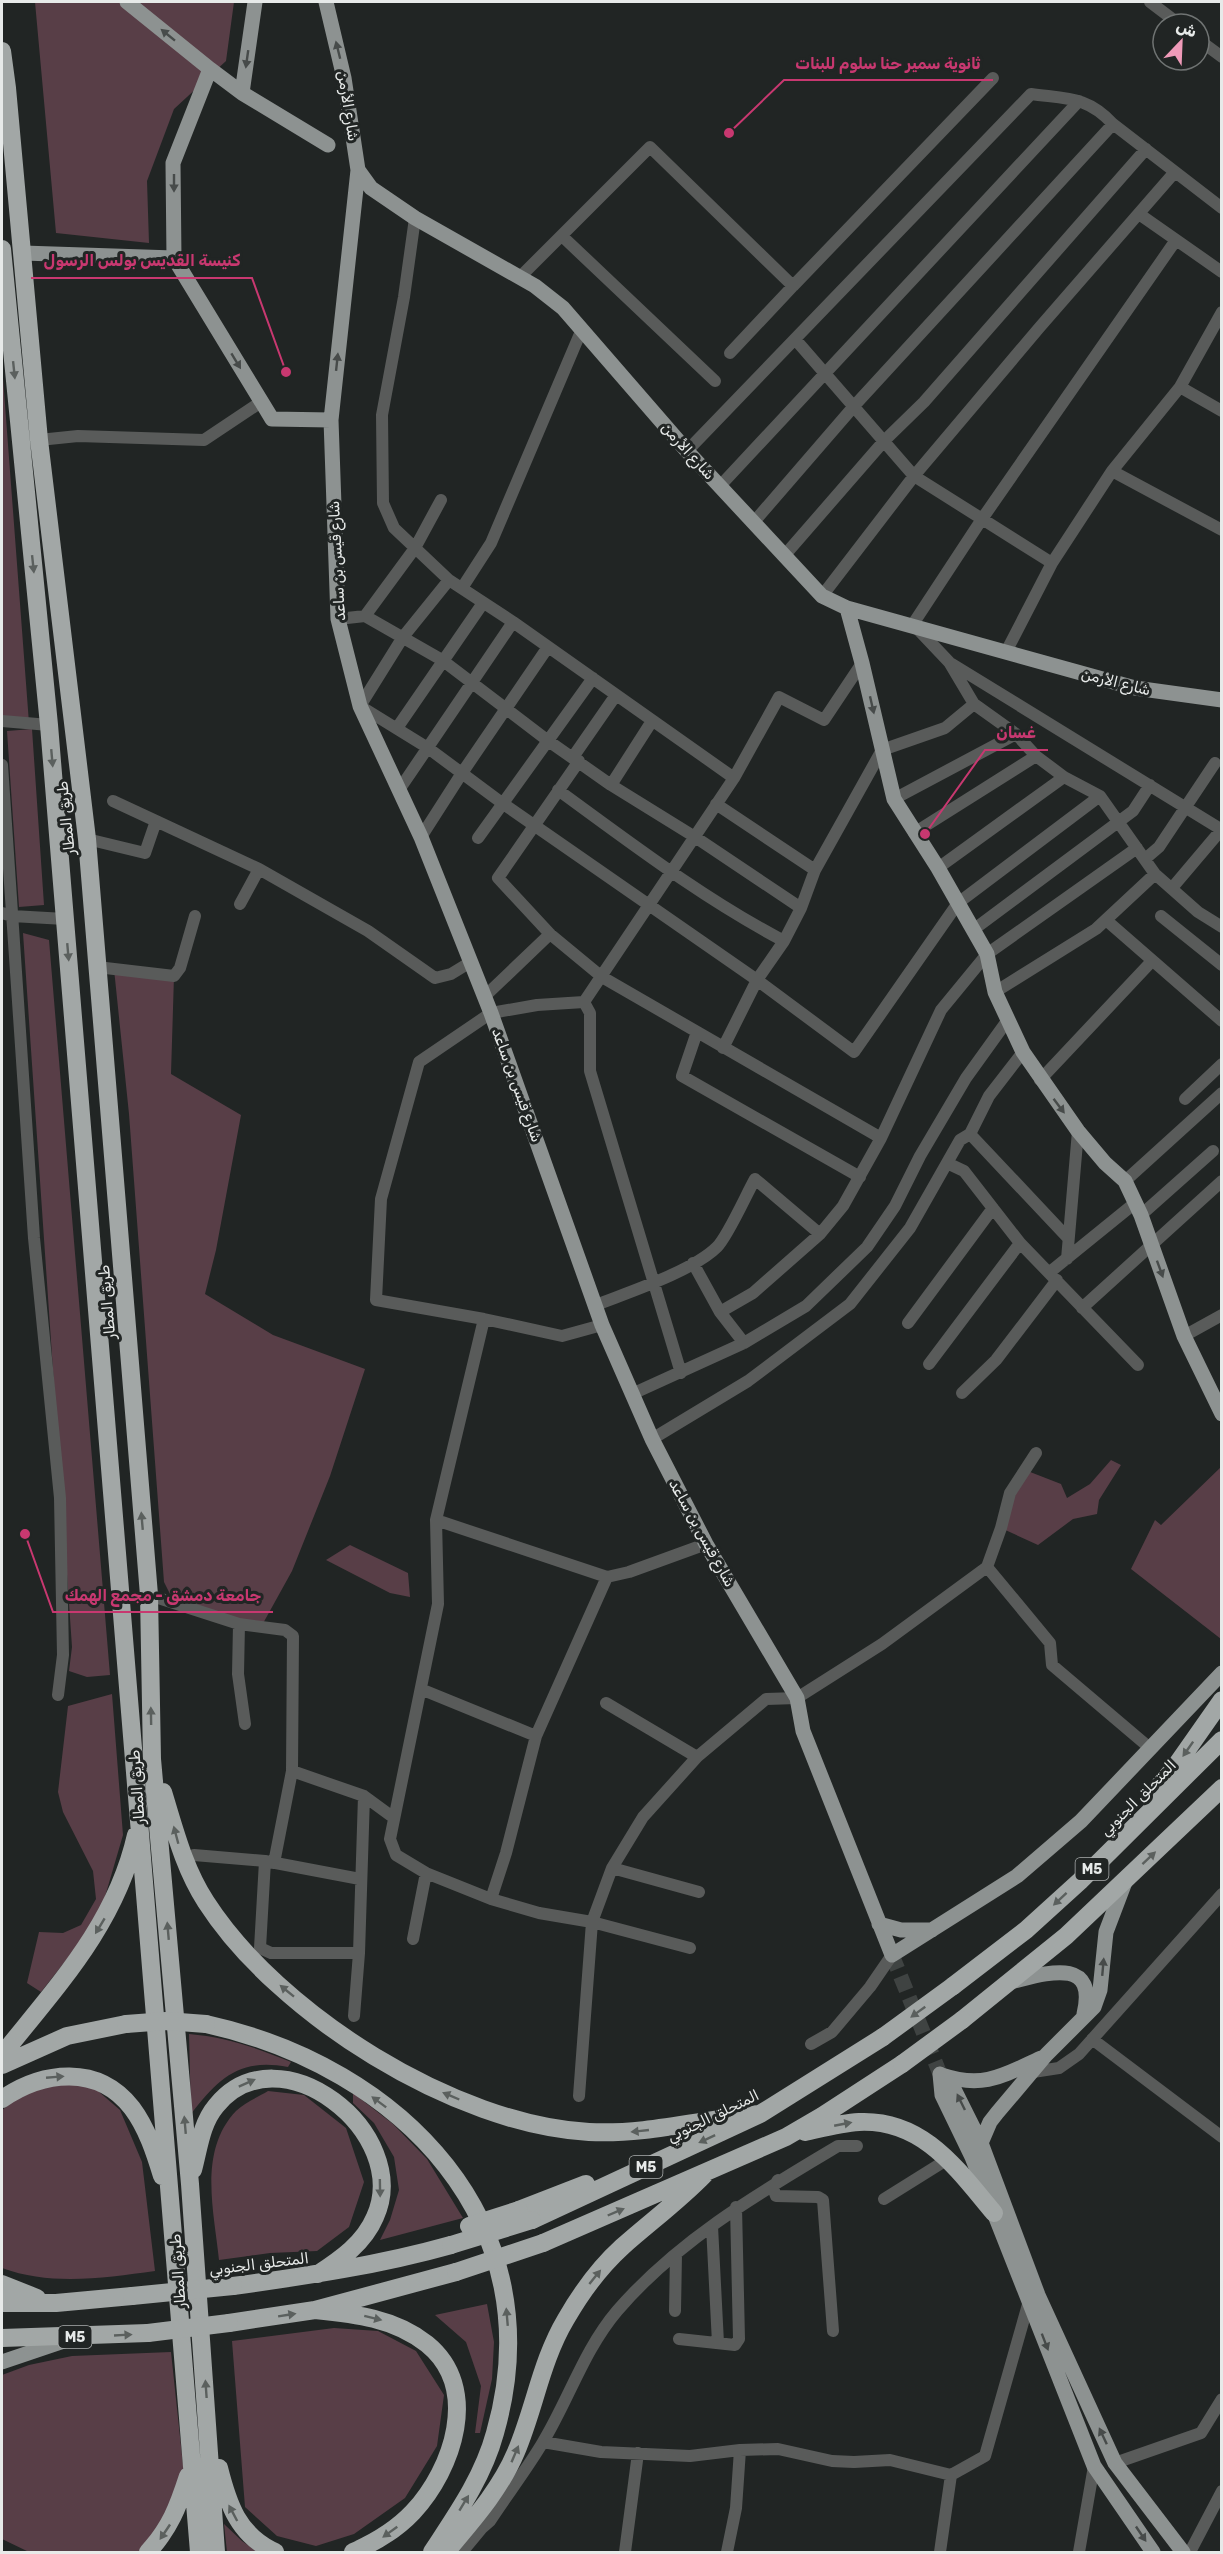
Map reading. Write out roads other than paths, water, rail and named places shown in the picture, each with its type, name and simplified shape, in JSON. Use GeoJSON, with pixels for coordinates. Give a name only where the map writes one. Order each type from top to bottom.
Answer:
{"type":"FeatureCollection","features":[{"type":"Feature","properties":{"kind":"highway","name":"طريق المطار"},"geometry":{"type":"LineString","coordinates":[[2,51],[39,440],[87,839],[148,1595],[152,1759],[190,2184],[209,2428],[216,2553]]}},
{"type":"Feature","properties":{"kind":"highway","name":"طريق المطار"},"geometry":{"type":"LineString","coordinates":[[2,249],[49,725],[199,2553]]}},
{"type":"Feature","properties":{"kind":"highway"},"geometry":{"type":"LineString","coordinates":[[1080,1881],[1175,1767],[1221,1700]]}},
{"type":"Feature","properties":{"kind":"highway","name":"المتحلق الجنوبي"},"geometry":{"type":"LineString","coordinates":[[2,2303],[56,2303],[132,2296],[233,2286],[338,2271],[418,2254],[451,2239],[615,2182],[760,2114],[883,2037],[953,1986],[1026,1930],[1080,1881],[1221,1740]]}},
{"type":"Feature","properties":{"kind":"highway"},"geometry":{"type":"LineString","coordinates":[[152,1759],[184,1861],[205,1900],[231,1936],[273,1980],[346,2038],[391,2066],[440,2092],[493,2113],[521,2122],[567,2130],[630,2132],[760,2114]]}},
{"type":"Feature","properties":{"kind":"highway","name":"M5"},"geometry":{"type":"LineString","coordinates":[[2,2338],[148,2333],[229,2324],[315,2310],[456,2272],[543,2243],[705,2174],[786,2137],[822,2116],[902,2064],[962,2020],[1066,1936],[1221,1790]]}},
{"type":"Feature","properties":{"kind":"highway"},"geometry":{"type":"LineString","coordinates":[[2,2055],[84,1952],[105,1920],[127,1868],[139,1812]]}},
{"type":"Feature","properties":{"kind":"highway"},"geometry":{"type":"LineString","coordinates":[[2,2065],[67,2036],[126,2024],[166,2021],[206,2024],[257,2037],[329,2069],[372,2096],[411,2128],[441,2158],[465,2192],[485,2230],[505,2293],[509,2350],[507,2378],[495,2434],[485,2461],[474,2487],[432,2553]]}},
{"type":"Feature","properties":{"kind":"highway"},"geometry":{"type":"LineString","coordinates":[[2,2099],[26,2084],[53,2077],[85,2079],[111,2090],[130,2106],[144,2129],[172,2207]]}},
{"type":"Feature","properties":{"kind":"highway"},"geometry":{"type":"LineString","coordinates":[[190,2184],[204,2126],[215,2107],[238,2087],[257,2079],[291,2081],[314,2088],[336,2102],[354,2121],[372,2149],[380,2173],[381,2197],[375,2217],[365,2235],[340,2260],[318,2274]]}},
{"type":"Feature","properties":{"kind":"highway"},"geometry":{"type":"LineString","coordinates":[[786,2137],[848,2123],[886,2124],[920,2137],[948,2159],[994,2213]]}},
{"type":"Feature","properties":{"kind":"highway"},"geometry":{"type":"LineString","coordinates":[[446,2553],[473,2528],[511,2463],[545,2360],[578,2300],[622,2247],[684,2196],[705,2174]]}},
{"type":"Feature","properties":{"kind":"highway"},"geometry":{"type":"LineString","coordinates":[[2,2284],[26,2295],[56,2303]]}},
{"type":"Feature","properties":{"kind":"highway"},"geometry":{"type":"LineString","coordinates":[[315,2310],[372,2318],[414,2335],[429,2345],[445,2366],[454,2387],[457,2403],[457,2419],[450,2450],[436,2481],[414,2511],[386,2536],[353,2553]]}},
{"type":"Feature","properties":{"kind":"highway"},"geometry":{"type":"LineString","coordinates":[[209,2428],[229,2504],[236,2519],[258,2543],[274,2553]]}},
{"type":"Feature","properties":{"kind":"highway"},"geometry":{"type":"LineString","coordinates":[[148,2553],[164,2534],[176,2512],[191,2469]]}},
{"type":"Feature","properties":{"kind":"main road"},"geometry":{"type":"LineString","coordinates":[[127,2],[242,93],[328,145]]}},
{"type":"Feature","properties":{"kind":"main road"},"geometry":{"type":"LineString","coordinates":[[242,93],[255,2]]}},
{"type":"Feature","properties":{"kind":"main road","name":"شارع الأرمن"},"geometry":{"type":"LineString","coordinates":[[326,2],[344,78],[357,170],[371,188],[415,218],[550,297],[582,329],[687,451],[822,596],[847,608],[913,624],[1135,688],[1221,700]]}},
{"type":"Feature","properties":{"kind":"main road"},"geometry":{"type":"LineString","coordinates":[[210,69],[173,163],[174,258],[272,419],[331,420]]}},
{"type":"Feature","properties":{"kind":"main road","name":"شارع قيس بن ساعد"},"geometry":{"type":"LineString","coordinates":[[357,170],[331,420],[338,619],[360,706],[421,837],[469,963],[491,1013],[602,1325],[652,1439],[706,1544],[796,1698],[803,1731],[892,1956]]}},
{"type":"Feature","properties":{"kind":"main road"},"geometry":{"type":"LineString","coordinates":[[23,253],[174,258]]}},
{"type":"Feature","properties":{"kind":"main road"},"geometry":{"type":"LineString","coordinates":[[847,608],[894,799],[938,868],[987,954],[995,992],[1023,1052],[1040,1080],[1078,1131],[1105,1163],[1125,1181],[1138,1209],[1184,1336],[1219,1404]]}},
{"type":"Feature","properties":{"kind":"main road"},"geometry":{"type":"LineString","coordinates":[[892,1956],[1025,1869],[1081,1821],[1221,1673]]}},
{"type":"Feature","properties":{"kind":"main road"},"geometry":{"type":"LineString","coordinates":[[981,2143],[990,2122],[1046,2055],[1094,2007],[1100,1990],[1106,1932],[1126,1879]]}},
{"type":"Feature","properties":{"kind":"main road"},"geometry":{"type":"LineString","coordinates":[[879,1924],[901,1930],[934,1930]]}},
{"type":"Feature","properties":{"kind":"main road"},"geometry":{"type":"LineString","coordinates":[[1008,1982],[1056,1971],[1070,1972],[1081,1980],[1087,1992],[1083,2020]]}},
{"type":"Feature","properties":{"kind":"main road"},"geometry":{"type":"LineString","coordinates":[[940,2074],[967,2081],[988,2081],[1046,2055]]}},
{"type":"Feature","properties":{"kind":"main road"},"geometry":{"type":"LineString","coordinates":[[940,2074],[955,2091],[981,2143],[1038,2295],[1115,2463],[1183,2553]]}},
{"type":"Feature","properties":{"kind":"main road"},"geometry":{"type":"LineString","coordinates":[[940,2074],[942,2095],[968,2146],[1094,2466],[1154,2553]]}},
{"type":"Feature","properties":{"kind":"main road"},"geometry":{"type":"LineString","coordinates":[[2,2362],[74,2337]]}},
{"type":"Feature","properties":{"kind":"main road"},"geometry":{"type":"LineString","coordinates":[[1119,2502],[1138,2493]]}},
{"type":"Feature","properties":{"kind":"street"},"geometry":{"type":"LineString","coordinates":[[1150,2],[1163,12]]}},
{"type":"Feature","properties":{"kind":"street"},"geometry":{"type":"LineString","coordinates":[[730,353],[993,78]]}},
{"type":"Feature","properties":{"kind":"street"},"geometry":{"type":"LineString","coordinates":[[687,451],[1031,94],[1079,101],[1098,108],[1113,124],[1221,208]]}},
{"type":"Feature","properties":{"kind":"street"},"geometry":{"type":"LineString","coordinates":[[720,486],[1079,101]]}},
{"type":"Feature","properties":{"kind":"street"},"geometry":{"type":"LineString","coordinates":[[753,523],[855,405],[1113,124]]}},
{"type":"Feature","properties":{"kind":"street"},"geometry":{"type":"LineString","coordinates":[[520,278],[650,147],[793,286]]}},
{"type":"Feature","properties":{"kind":"street"},"geometry":{"type":"LineString","coordinates":[[784,556],[884,441],[924,402],[1146,149]]}},
{"type":"Feature","properties":{"kind":"street"},"geometry":{"type":"LineString","coordinates":[[822,596],[914,476],[1174,173]]}},
{"type":"Feature","properties":{"kind":"street"},"geometry":{"type":"LineString","coordinates":[[1139,214],[1221,272]]}},
{"type":"Feature","properties":{"kind":"street"},"geometry":{"type":"LineString","coordinates":[[415,218],[404,297],[382,415],[383,503],[394,528],[449,579],[734,778]]}},
{"type":"Feature","properties":{"kind":"street"},"geometry":{"type":"LineString","coordinates":[[562,236],[716,381]]}},
{"type":"Feature","properties":{"kind":"street"},"geometry":{"type":"LineString","coordinates":[[1176,240],[982,519],[913,624],[949,662],[974,704],[1016,734],[1036,756],[1064,777],[1100,796],[1155,874],[1198,912],[1221,927]]}},
{"type":"Feature","properties":{"kind":"street"},"geometry":{"type":"LineString","coordinates":[[1006,652],[1052,563],[1112,471],[1180,387],[1221,312]]}},
{"type":"Feature","properties":{"kind":"street"},"geometry":{"type":"LineString","coordinates":[[462,588],[491,543],[582,329]]}},
{"type":"Feature","properties":{"kind":"street"},"geometry":{"type":"LineString","coordinates":[[795,339],[824,374],[855,405],[914,476],[1052,563]]}},
{"type":"Feature","properties":{"kind":"street"},"geometry":{"type":"LineString","coordinates":[[1180,387],[1221,411]]}},
{"type":"Feature","properties":{"kind":"street"},"geometry":{"type":"LineString","coordinates":[[39,440],[78,436],[204,440],[261,402]]}},
{"type":"Feature","properties":{"kind":"street"},"geometry":{"type":"LineString","coordinates":[[1112,471],[1221,530]]}},
{"type":"Feature","properties":{"kind":"street"},"geometry":{"type":"LineString","coordinates":[[365,616],[415,548],[441,500]]}},
{"type":"Feature","properties":{"kind":"street"},"geometry":{"type":"LineString","coordinates":[[449,579],[403,637],[360,706],[428,748],[502,803],[757,980],[854,1052],[958,903],[1100,796]]}},
{"type":"Feature","properties":{"kind":"street"},"geometry":{"type":"LineString","coordinates":[[397,729],[483,603]]}},
{"type":"Feature","properties":{"kind":"street"},"geometry":{"type":"LineString","coordinates":[[338,619],[365,616],[442,660],[547,740],[611,785],[695,837],[801,908]]}},
{"type":"Feature","properties":{"kind":"street"},"geometry":{"type":"LineString","coordinates":[[399,790],[513,622]]}},
{"type":"Feature","properties":{"kind":"street"},"geometry":{"type":"LineString","coordinates":[[421,837],[548,647]]}},
{"type":"Feature","properties":{"kind":"street"},"geometry":{"type":"LineString","coordinates":[[949,662],[1221,830],[1172,888]]}},
{"type":"Feature","properties":{"kind":"street"},"geometry":{"type":"LineString","coordinates":[[584,1002],[734,778],[779,697],[824,720],[862,663]]}},
{"type":"Feature","properties":{"kind":"street"},"geometry":{"type":"LineString","coordinates":[[478,838],[593,678]]}},
{"type":"Feature","properties":{"kind":"street"},"geometry":{"type":"LineString","coordinates":[[616,695],[558,790],[498,878],[550,934],[602,977],[881,1138]]}},
{"type":"Feature","properties":{"kind":"street"},"geometry":{"type":"LineString","coordinates":[[723,1048],[757,980],[784,941],[801,908],[814,870],[882,750],[945,728],[974,704]]}},
{"type":"Feature","properties":{"kind":"street"},"geometry":{"type":"LineString","coordinates":[[2,721],[49,725]]}},
{"type":"Feature","properties":{"kind":"street"},"geometry":{"type":"LineString","coordinates":[[611,785],[652,721]]}},
{"type":"Feature","properties":{"kind":"street"},"geometry":{"type":"LineString","coordinates":[[894,799],[1016,734]]}},
{"type":"Feature","properties":{"kind":"street"},"geometry":{"type":"LineString","coordinates":[[914,833],[1036,756]]}},
{"type":"Feature","properties":{"kind":"street"},"geometry":{"type":"LineString","coordinates":[[1145,860],[1159,847],[1215,763]]}},
{"type":"Feature","properties":{"kind":"street"},"geometry":{"type":"LineString","coordinates":[[2,765],[7,914],[34,1238],[60,1498],[63,1655],[58,1695]]}},
{"type":"Feature","properties":{"kind":"street"},"geometry":{"type":"LineString","coordinates":[[938,868],[1064,777]]}},
{"type":"Feature","properties":{"kind":"street"},"geometry":{"type":"LineString","coordinates":[[973,930],[1133,811],[1150,785]]}},
{"type":"Feature","properties":{"kind":"street"},"geometry":{"type":"LineString","coordinates":[[558,790],[671,872],[747,922],[784,941]]}},
{"type":"Feature","properties":{"kind":"street"},"geometry":{"type":"LineString","coordinates":[[113,801],[259,869],[368,932],[435,978],[451,974],[469,963]]}},
{"type":"Feature","properties":{"kind":"street"},"geometry":{"type":"LineString","coordinates":[[716,804],[814,870]]}},
{"type":"Feature","properties":{"kind":"street"},"geometry":{"type":"LineString","coordinates":[[87,839],[145,853],[156,821]]}},
{"type":"Feature","properties":{"kind":"street"},"geometry":{"type":"LineString","coordinates":[[720,1312],[753,1293],[820,1234],[843,1206],[881,1138],[941,1010],[987,954],[1137,848]]}},
{"type":"Feature","properties":{"kind":"street"},"geometry":{"type":"LineString","coordinates":[[240,904],[259,869]]}},
{"type":"Feature","properties":{"kind":"street"},"geometry":{"type":"LineString","coordinates":[[995,992],[1096,929],[1155,874]]}},
{"type":"Feature","properties":{"kind":"street"},"geometry":{"type":"LineString","coordinates":[[7,914],[65,919]]}},
{"type":"Feature","properties":{"kind":"street"},"geometry":{"type":"LineString","coordinates":[[97,967],[174,976],[180,968],[195,916]]}},
{"type":"Feature","properties":{"kind":"street"},"geometry":{"type":"LineString","coordinates":[[1161,916],[1221,965]]}},
{"type":"Feature","properties":{"kind":"street"},"geometry":{"type":"LineString","coordinates":[[1106,920],[1221,1021]]}},
{"type":"Feature","properties":{"kind":"street"},"geometry":{"type":"LineString","coordinates":[[484,997],[550,934]]}},
{"type":"Feature","properties":{"kind":"street"},"geometry":{"type":"LineString","coordinates":[[1040,1080],[1152,961]]}},
{"type":"Feature","properties":{"kind":"street"},"geometry":{"type":"LineString","coordinates":[[584,1002],[537,1005],[491,1013],[418,1062],[381,1199],[376,1300],[484,1319],[562,1336],[602,1325]]}},
{"type":"Feature","properties":{"kind":"street"},"geometry":{"type":"LineString","coordinates":[[584,1002],[590,1013],[590,1071],[681,1373]]}},
{"type":"Feature","properties":{"kind":"street"},"geometry":{"type":"LineString","coordinates":[[632,1394],[744,1343],[806,1306],[867,1247],[895,1206],[920,1156],[966,1078],[1007,1021]]}},
{"type":"Feature","properties":{"kind":"street"},"geometry":{"type":"LineString","coordinates":[[697,1032],[682,1076],[860,1177]]}},
{"type":"Feature","properties":{"kind":"street"},"geometry":{"type":"LineString","coordinates":[[652,1439],[748,1381],[850,1304],[909,1228],[960,1140],[970,1134],[989,1096],[1023,1052]]}},
{"type":"Feature","properties":{"kind":"street"},"geometry":{"type":"LineString","coordinates":[[1185,1099],[1221,1064]]}},
{"type":"Feature","properties":{"kind":"street"},"geometry":{"type":"LineString","coordinates":[[1125,1181],[1221,1093]]}},
{"type":"Feature","properties":{"kind":"street"},"geometry":{"type":"LineString","coordinates":[[1067,1259],[1067,1237],[1078,1131]]}},
{"type":"Feature","properties":{"kind":"street"},"geometry":{"type":"LineString","coordinates":[[970,1134],[1067,1237]]}},
{"type":"Feature","properties":{"kind":"street"},"geometry":{"type":"LineString","coordinates":[[962,1394],[996,1360],[1067,1259],[1138,1209],[1213,1151]]}},
{"type":"Feature","properties":{"kind":"street"},"geometry":{"type":"LineString","coordinates":[[947,1163],[964,1171],[1020,1243],[1138,1365]]}},
{"type":"Feature","properties":{"kind":"street"},"geometry":{"type":"LineString","coordinates":[[596,1305],[653,1283],[693,1263],[717,1247],[755,1179],[820,1234]]}},
{"type":"Feature","properties":{"kind":"street"},"geometry":{"type":"LineString","coordinates":[[1082,1308],[1221,1181]]}},
{"type":"Feature","properties":{"kind":"street"},"geometry":{"type":"LineString","coordinates":[[908,1323],[993,1208]]}},
{"type":"Feature","properties":{"kind":"street"},"geometry":{"type":"LineString","coordinates":[[929,1364],[1020,1243]]}},
{"type":"Feature","properties":{"kind":"street"},"geometry":{"type":"LineString","coordinates":[[693,1263],[720,1312],[744,1343]]}},
{"type":"Feature","properties":{"kind":"street"},"geometry":{"type":"LineString","coordinates":[[1184,1336],[1221,1315]]}},
{"type":"Feature","properties":{"kind":"street"},"geometry":{"type":"LineString","coordinates":[[484,1319],[436,1520],[438,1604],[423,1690],[390,1839],[396,1856],[426,1873],[491,1899],[539,1913],[592,1922],[690,1948]]}},
{"type":"Feature","properties":{"kind":"street"},"geometry":{"type":"LineString","coordinates":[[579,2096],[592,1922],[612,1868],[643,1816],[697,1757],[766,1699],[796,1698],[882,1644],[987,1567],[1010,1493],[1036,1454]]}},
{"type":"Feature","properties":{"kind":"street"},"geometry":{"type":"LineString","coordinates":[[436,1520],[607,1577],[628,1572],[706,1544]]}},
{"type":"Feature","properties":{"kind":"street"},"geometry":{"type":"LineString","coordinates":[[987,1567],[1050,1643],[1052,1665],[1151,1749]]}},
{"type":"Feature","properties":{"kind":"street"},"geometry":{"type":"LineString","coordinates":[[491,1899],[506,1853],[536,1737],[607,1577]]}},
{"type":"Feature","properties":{"kind":"street"},"geometry":{"type":"LineString","coordinates":[[148,1595],[239,1624],[285,1630],[293,1636],[292,1771],[269,1862],[260,1948],[271,1953],[359,1953]]}},
{"type":"Feature","properties":{"kind":"street"},"geometry":{"type":"LineString","coordinates":[[239,1624],[238,1674],[244,1724]]}},
{"type":"Feature","properties":{"kind":"street"},"geometry":{"type":"LineString","coordinates":[[423,1690],[536,1737]]}},
{"type":"Feature","properties":{"kind":"street"},"geometry":{"type":"LineString","coordinates":[[606,1703],[697,1757]]}},
{"type":"Feature","properties":{"kind":"street"},"geometry":{"type":"LineString","coordinates":[[292,1771],[364,1796],[394,1818]]}},
{"type":"Feature","properties":{"kind":"street"},"geometry":{"type":"LineString","coordinates":[[354,2016],[359,1953],[364,1796]]}},
{"type":"Feature","properties":{"kind":"street"},"geometry":{"type":"LineString","coordinates":[[194,1855],[269,1862],[360,1879]]}},
{"type":"Feature","properties":{"kind":"street"},"geometry":{"type":"LineString","coordinates":[[612,1868],[699,1892]]}},
{"type":"Feature","properties":{"kind":"street"},"geometry":{"type":"LineString","coordinates":[[413,1939],[426,1873]]}},
{"type":"Feature","properties":{"kind":"street"},"geometry":{"type":"LineString","coordinates":[[1033,2072],[1059,2068],[1079,2054],[1221,1894]]}},
{"type":"Feature","properties":{"kind":"street"},"geometry":{"type":"LineString","coordinates":[[811,2044],[832,2032],[870,1987],[892,1956]]}},
{"type":"Feature","properties":{"kind":"street"},"geometry":{"type":"LineString","coordinates":[[1092,2038],[1221,2137]]}},
{"type":"Feature","properties":{"kind":"street"},"geometry":{"type":"LineString","coordinates":[[462,2553],[473,2528],[490,2521],[543,2442],[569,2394],[583,2360],[616,2312],[676,2254],[736,2207],[838,2146],[856,2146]]}},
{"type":"Feature","properties":{"kind":"street"},"geometry":{"type":"LineString","coordinates":[[884,2199],[948,2159]]}},
{"type":"Feature","properties":{"kind":"street"},"geometry":{"type":"LineString","coordinates":[[778,2180],[773,2188],[776,2196],[818,2197],[823,2200],[833,2331]]}},
{"type":"Feature","properties":{"kind":"street"},"geometry":{"type":"LineString","coordinates":[[679,2339],[735,2345],[739,2339],[736,2207]]}},
{"type":"Feature","properties":{"kind":"street"},"geometry":{"type":"LineString","coordinates":[[712,2226],[718,2343]]}},
{"type":"Feature","properties":{"kind":"street"},"geometry":{"type":"LineString","coordinates":[[675,2311],[676,2254]]}},
{"type":"Feature","properties":{"kind":"street"},"geometry":{"type":"LineString","coordinates":[[543,2442],[601,2451],[690,2456],[740,2450],[778,2449],[832,2461],[890,2460],[951,2475],[985,2456],[1029,2301]]}},
{"type":"Feature","properties":{"kind":"street"},"geometry":{"type":"LineString","coordinates":[[1115,2463],[1201,2433],[1221,2399]]}},
{"type":"Feature","properties":{"kind":"street"},"geometry":{"type":"LineString","coordinates":[[726,2553],[736,2508],[740,2450]]}},
{"type":"Feature","properties":{"kind":"street"},"geometry":{"type":"LineString","coordinates":[[625,2553],[638,2453]]}},
{"type":"Feature","properties":{"kind":"street"},"geometry":{"type":"LineString","coordinates":[[1079,2553],[1094,2466]]}},
{"type":"Feature","properties":{"kind":"street"},"geometry":{"type":"LineString","coordinates":[[940,2553],[951,2475]]}},
{"type":"Feature","properties":{"kind":"street"},"geometry":{"type":"LineString","coordinates":[[1190,2553],[1221,2491]]}},
{"type":"Feature","properties":{"kind":"tunnel"},"geometry":{"type":"LineString","coordinates":[[892,1955],[940,2074]]}},
{"type":"Feature","properties":{"kind":"place","name":"ثانوية سمير حنا سلوم للبنات"},"geometry":{"type":"Point","coordinates":[729,133]}},
{"type":"Feature","properties":{"kind":"place","name":"كنيسة القديس بولس الرسول"},"geometry":{"type":"Point","coordinates":[286,372]}},
{"type":"Feature","properties":{"kind":"place","name":"غسان"},"geometry":{"type":"Point","coordinates":[925,834]}},
{"type":"Feature","properties":{"kind":"place","name":"جامعة دمشق - مجمع الهمك"},"geometry":{"type":"Point","coordinates":[25,1534]}}]}
